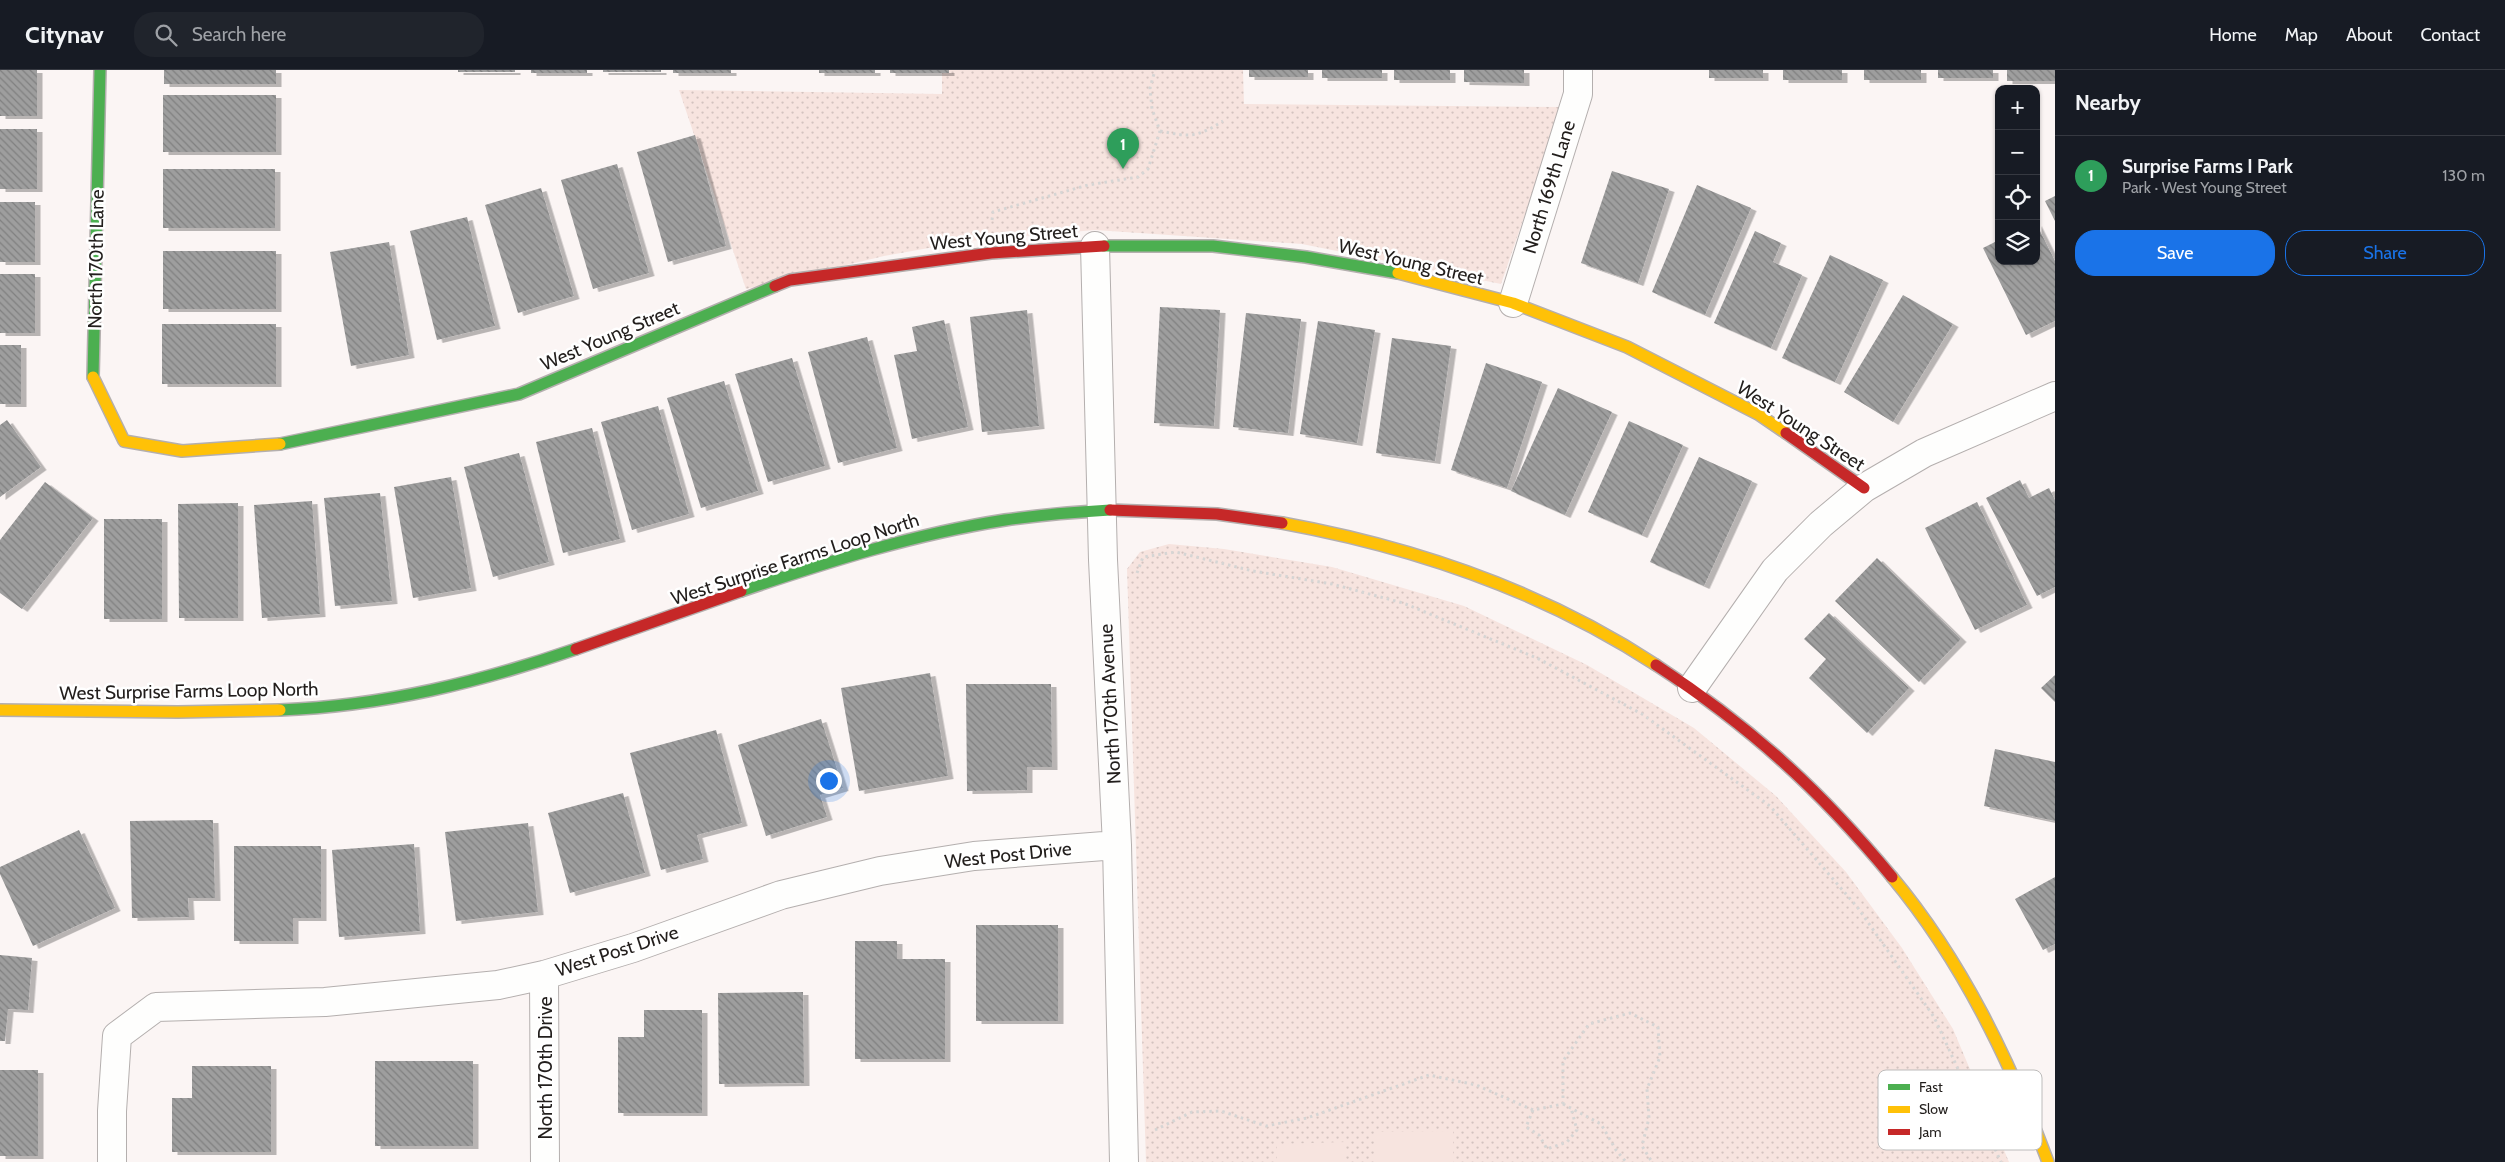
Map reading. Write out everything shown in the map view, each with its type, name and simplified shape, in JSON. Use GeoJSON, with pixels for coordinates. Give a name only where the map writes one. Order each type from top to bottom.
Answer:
{"type":"FeatureCollection","features":[{"type":"Feature","properties":{"kind":"street","name":"North 170th Lane"},"geometry":{"type":"LineString","coordinates":[[100,70],[92,378],[124,441]]}},
{"type":"Feature","properties":{"kind":"street","name":"North 169th Lane"},"geometry":{"type":"LineString","coordinates":[[1513,304],[1578,94],[1578,70]]}},
{"type":"Feature","properties":{"kind":"street","name":"West Young Street"},"geometry":{"type":"LineString","coordinates":[[124,441],[182,451],[285,444],[519,394],[790,280],[991,254],[1095,246],[1213,246],[1306,257],[1404,274],[1513,304],[1627,347],[1758,414],[1864,488]]}},
{"type":"Feature","properties":{"kind":"street","name":"North 170th Avenue"},"geometry":{"type":"LineString","coordinates":[[1095,246],[1104,560],[1117,845],[1124,1162]]}},
{"type":"Feature","properties":{"kind":"street"},"geometry":{"type":"LineString","coordinates":[[1692,688],[1774,570],[1821,524],[1864,488],[1924,453],[2055,396]]}},
{"type":"Feature","properties":{"kind":"street","name":"West Surprise Farms Loop North"},"geometry":{"type":"LineString","coordinates":[[0,710],[225,713],[339,707],[401,698],[468,682],[580,649],[757,587],[916,536],[1008,519],[1104,510],[1169,510],[1232,514],[1304,525],[1376,542],[1520,592],[1592,625],[1692,688],[1764,743],[1816,791],[1860,839],[1911,902],[1936,938],[1988,1024],[2009,1070]]}},
{"type":"Feature","properties":{"kind":"street","name":"West Post Drive"},"geometry":{"type":"LineString","coordinates":[[112,1162],[112,1111],[117,1036],[156,1007],[325,1002],[498,985],[544,975],[633,948],[781,895],[880,871],[974,856],[1117,845]]}},
{"type":"Feature","properties":{"kind":"street","name":"North 170th Drive"},"geometry":{"type":"LineString","coordinates":[[544,975],[545,1162]]}},
{"type":"Feature","properties":{"kind":"street","name":"West Surprise Farms Loop North"},"geometry":{"type":"LineString","coordinates":[[2042,1147],[2048,1162]]}},
{"type":"Feature","properties":{"kind":"path"},"geometry":{"type":"LineString","coordinates":[[991,254],[993,212],[1088,185],[1138,177],[1148,169],[1160,131],[1152,109],[1150,88],[1155,70]]}},
{"type":"Feature","properties":{"kind":"path"},"geometry":{"type":"LineString","coordinates":[[1160,131],[1189,137],[1201,134],[1223,122]]}},
{"type":"Feature","properties":{"kind":"path"},"geometry":{"type":"LineString","coordinates":[[1136,575],[1143,558],[1176,552],[1253,571],[1332,584],[1402,603],[1537,658],[1642,714],[1770,806],[1858,908],[1934,1017],[1958,1070]]}},
{"type":"Feature","properties":{"kind":"path"},"geometry":{"type":"LineString","coordinates":[[1564,1104],[1564,1062],[1589,1024],[1630,1013],[1658,1027],[1660,1057],[1647,1089],[1649,1118],[1642,1146],[1652,1162]]}},
{"type":"Feature","properties":{"kind":"path"},"geometry":{"type":"LineString","coordinates":[[1148,1133],[1192,1112],[1221,1111],[1266,1126],[1307,1118],[1429,1075],[1476,1085],[1533,1110],[1564,1104],[1601,1124],[1616,1150],[1626,1162]]}},
{"type":"Feature","properties":{"kind":"path"},"geometry":{"type":"LineString","coordinates":[[1533,1110],[1526,1127],[1539,1135],[1547,1149],[1567,1142],[1577,1130],[1571,1108]]}},
{"type":"Feature","properties":{"kind":"path"},"geometry":{"type":"LineString","coordinates":[[1995,1150],[2001,1162]]}},
{"type":"Feature","properties":{"kind":"shaded area"},"geometry":{"type":"Polygon","coordinates":[[[942,70],[1243,70],[1244,104],[1562,107],[1501,284],[1302,244],[1095,230],[968,241],[884,256],[746,289],[679,90],[942,94],[942,70]]]}},
{"type":"Feature","properties":{"kind":"shaded area"},"geometry":{"type":"Polygon","coordinates":[[[1169,544],[1224,549],[1332,567],[1464,606],[1587,665],[1694,728],[1776,796],[1846,872],[1902,948],[1953,1029],[1970,1070],[1878,1070],[1878,1150],[2004,1150],[2009,1162],[1146,1162],[1127,569],[1140,552],[1169,544]]]}},
{"type":"Feature","properties":{"kind":"shaded area"},"geometry":{"type":"Polygon","coordinates":[[[1453,1131],[1453,1162],[1376,1162],[1376,1132],[1453,1131]]]}},
{"type":"Feature","properties":{"kind":"shaded area"},"geometry":{"type":"Polygon","coordinates":[[[1346,1142],[1346,1162],[1277,1162],[1277,1144],[1346,1142]]]}},
{"type":"Feature","properties":{"kind":"building"},"geometry":{"type":"Polygon","coordinates":[[[0,70],[37,70],[37,116],[0,116],[0,70]]]}},
{"type":"Feature","properties":{"kind":"building"},"geometry":{"type":"Polygon","coordinates":[[[164,70],[276,70],[276,84],[164,84],[164,70]]]}},
{"type":"Feature","properties":{"kind":"building"},"geometry":{"type":"Polygon","coordinates":[[[458,70],[515,70],[515,72],[458,72],[458,70]]]}},
{"type":"Feature","properties":{"kind":"building"},"geometry":{"type":"Polygon","coordinates":[[[531,70],[587,70],[587,73],[531,73],[531,70]]]}},
{"type":"Feature","properties":{"kind":"building"},"geometry":{"type":"Polygon","coordinates":[[[603,70],[661,70],[661,72],[603,72],[603,70]]]}},
{"type":"Feature","properties":{"kind":"building"},"geometry":{"type":"Polygon","coordinates":[[[673,70],[731,70],[731,73],[673,73],[673,70]]]}},
{"type":"Feature","properties":{"kind":"building"},"geometry":{"type":"Polygon","coordinates":[[[819,70],[875,70],[875,73],[819,73],[819,70]]]}},
{"type":"Feature","properties":{"kind":"building"},"geometry":{"type":"Polygon","coordinates":[[[890,70],[949,70],[949,73],[890,73],[890,70]]]}},
{"type":"Feature","properties":{"kind":"building"},"geometry":{"type":"Polygon","coordinates":[[[1249,70],[1308,70],[1308,77],[1249,77],[1249,70]]]}},
{"type":"Feature","properties":{"kind":"building"},"geometry":{"type":"Polygon","coordinates":[[[1322,70],[1382,70],[1382,78],[1322,78],[1322,70]]]}},
{"type":"Feature","properties":{"kind":"building"},"geometry":{"type":"Polygon","coordinates":[[[1394,70],[1450,70],[1450,80],[1394,80],[1394,70]]]}},
{"type":"Feature","properties":{"kind":"building"},"geometry":{"type":"Polygon","coordinates":[[[1464,70],[1524,70],[1524,83],[1464,82],[1464,70]]]}},
{"type":"Feature","properties":{"kind":"building"},"geometry":{"type":"Polygon","coordinates":[[[1709,70],[1763,70],[1763,78],[1709,78],[1709,70]]]}},
{"type":"Feature","properties":{"kind":"building"},"geometry":{"type":"Polygon","coordinates":[[[1783,70],[1842,70],[1842,80],[1783,80],[1783,70]]]}},
{"type":"Feature","properties":{"kind":"building"},"geometry":{"type":"Polygon","coordinates":[[[1864,70],[1921,70],[1921,80],[1864,80],[1864,70]]]}},
{"type":"Feature","properties":{"kind":"building"},"geometry":{"type":"Polygon","coordinates":[[[1938,70],[1993,70],[1993,78],[1938,78],[1938,70]]]}},
{"type":"Feature","properties":{"kind":"building"},"geometry":{"type":"Polygon","coordinates":[[[2007,70],[2055,70],[2055,81],[2007,81],[2007,70]]]}},
{"type":"Feature","properties":{"kind":"building"},"geometry":{"type":"Polygon","coordinates":[[[163,95],[276,95],[276,152],[163,152],[163,95]]]}},
{"type":"Feature","properties":{"kind":"building"},"geometry":{"type":"Polygon","coordinates":[[[0,129],[37,129],[37,189],[0,189],[0,129]]]}},
{"type":"Feature","properties":{"kind":"building"},"geometry":{"type":"Polygon","coordinates":[[[695,135],[726,246],[668,262],[637,152],[695,135]]]}},
{"type":"Feature","properties":{"kind":"building"},"geometry":{"type":"Polygon","coordinates":[[[617,164],[649,273],[593,289],[561,180],[617,164]]]}},
{"type":"Feature","properties":{"kind":"building"},"geometry":{"type":"Polygon","coordinates":[[[163,169],[275,169],[275,228],[163,228],[163,169]]]}},
{"type":"Feature","properties":{"kind":"building"},"geometry":{"type":"Polygon","coordinates":[[[1612,171],[1669,189],[1638,283],[1581,263],[1612,171]]]}},
{"type":"Feature","properties":{"kind":"building"},"geometry":{"type":"Polygon","coordinates":[[[1697,185],[1751,208],[1705,315],[1652,292],[1697,185]]]}},
{"type":"Feature","properties":{"kind":"building"},"geometry":{"type":"Polygon","coordinates":[[[541,188],[574,296],[518,313],[485,205],[541,188]]]}},
{"type":"Feature","properties":{"kind":"building"},"geometry":{"type":"Polygon","coordinates":[[[2055,196],[2055,221],[2045,201],[2055,196]]]}},
{"type":"Feature","properties":{"kind":"building"},"geometry":{"type":"Polygon","coordinates":[[[0,202],[35,202],[35,262],[0,262],[0,202]]]}},
{"type":"Feature","properties":{"kind":"building"},"geometry":{"type":"Polygon","coordinates":[[[467,217],[495,326],[437,340],[410,231],[467,217]]]}},
{"type":"Feature","properties":{"kind":"building"},"geometry":{"type":"Polygon","coordinates":[[[1755,231],[1781,243],[1773,262],[1802,275],[1771,348],[1714,323],[1755,231]]]}},
{"type":"Feature","properties":{"kind":"building"},"geometry":{"type":"Polygon","coordinates":[[[2040,231],[2055,261],[2055,321],[2026,335],[1983,248],[1995,242],[1995,265],[2040,265],[2040,231]]]}},
{"type":"Feature","properties":{"kind":"building"},"geometry":{"type":"Polygon","coordinates":[[[389,242],[409,355],[351,366],[330,252],[389,242]]]}},
{"type":"Feature","properties":{"kind":"building"},"geometry":{"type":"Polygon","coordinates":[[[163,251],[276,251],[276,309],[163,309],[163,251]]]}},
{"type":"Feature","properties":{"kind":"building"},"geometry":{"type":"Polygon","coordinates":[[[1830,255],[1883,280],[1835,382],[1782,358],[1830,255]]]}},
{"type":"Feature","properties":{"kind":"building"},"geometry":{"type":"Polygon","coordinates":[[[0,274],[35,274],[35,333],[0,333],[0,274]]]}},
{"type":"Feature","properties":{"kind":"building"},"geometry":{"type":"Polygon","coordinates":[[[1903,295],[1953,324],[1893,422],[1844,392],[1903,295]]]}},
{"type":"Feature","properties":{"kind":"building"},"geometry":{"type":"Polygon","coordinates":[[[1160,307],[1220,310],[1214,426],[1154,423],[1160,307]]]}},
{"type":"Feature","properties":{"kind":"building"},"geometry":{"type":"Polygon","coordinates":[[[1027,310],[1039,426],[982,432],[970,317],[1027,310]]]}},
{"type":"Feature","properties":{"kind":"building"},"geometry":{"type":"Polygon","coordinates":[[[1246,313],[1301,319],[1288,433],[1233,427],[1246,313]]]}},
{"type":"Feature","properties":{"kind":"building"},"geometry":{"type":"Polygon","coordinates":[[[944,320],[968,427],[912,439],[894,355],[917,351],[912,327],[944,320]]]}},
{"type":"Feature","properties":{"kind":"building"},"geometry":{"type":"Polygon","coordinates":[[[1318,321],[1375,330],[1357,443],[1300,434],[1318,321]]]}},
{"type":"Feature","properties":{"kind":"building"},"geometry":{"type":"Polygon","coordinates":[[[162,324],[276,324],[276,384],[162,384],[162,324]]]}},
{"type":"Feature","properties":{"kind":"building"},"geometry":{"type":"Polygon","coordinates":[[[867,337],[897,448],[838,463],[808,352],[867,337]]]}},
{"type":"Feature","properties":{"kind":"building"},"geometry":{"type":"Polygon","coordinates":[[[1392,338],[1451,346],[1435,461],[1376,453],[1392,338]]]}},
{"type":"Feature","properties":{"kind":"building"},"geometry":{"type":"Polygon","coordinates":[[[0,345],[21,345],[21,404],[0,404],[0,345]]]}},
{"type":"Feature","properties":{"kind":"building"},"geometry":{"type":"Polygon","coordinates":[[[792,358],[825,466],[768,482],[735,374],[792,358]]]}},
{"type":"Feature","properties":{"kind":"building"},"geometry":{"type":"Polygon","coordinates":[[[1486,363],[1542,382],[1507,488],[1451,470],[1486,363]]]}},
{"type":"Feature","properties":{"kind":"building"},"geometry":{"type":"Polygon","coordinates":[[[724,381],[758,491],[701,508],[667,398],[724,381]]]}},
{"type":"Feature","properties":{"kind":"building"},"geometry":{"type":"Polygon","coordinates":[[[1558,388],[1612,412],[1565,515],[1511,491],[1558,388]]]}},
{"type":"Feature","properties":{"kind":"building"},"geometry":{"type":"Polygon","coordinates":[[[658,406],[689,514],[632,530],[601,422],[658,406]]]}},
{"type":"Feature","properties":{"kind":"building"},"geometry":{"type":"Polygon","coordinates":[[[7,420],[41,467],[0,497],[0,425],[7,420]]]}},
{"type":"Feature","properties":{"kind":"building"},"geometry":{"type":"Polygon","coordinates":[[[1629,421],[1683,445],[1642,535],[1588,512],[1629,421]]]}},
{"type":"Feature","properties":{"kind":"building"},"geometry":{"type":"Polygon","coordinates":[[[592,428],[620,539],[563,553],[536,442],[592,428]]]}},
{"type":"Feature","properties":{"kind":"building"},"geometry":{"type":"Polygon","coordinates":[[[519,453],[549,562],[493,577],[464,467],[519,453]]]}},
{"type":"Feature","properties":{"kind":"building"},"geometry":{"type":"Polygon","coordinates":[[[1699,457],[1752,481],[1704,586],[1650,562],[1699,457]]]}},
{"type":"Feature","properties":{"kind":"building"},"geometry":{"type":"Polygon","coordinates":[[[451,477],[471,588],[413,598],[394,487],[451,477]]]}},
{"type":"Feature","properties":{"kind":"building"},"geometry":{"type":"Polygon","coordinates":[[[2020,480],[2029,498],[2049,488],[2055,500],[2055,587],[2037,596],[1986,498],[2020,480]]]}},
{"type":"Feature","properties":{"kind":"building"},"geometry":{"type":"Polygon","coordinates":[[[45,482],[93,518],[22,609],[0,593],[0,540],[45,482]]]}},
{"type":"Feature","properties":{"kind":"building"},"geometry":{"type":"Polygon","coordinates":[[[380,493],[392,601],[335,606],[324,498],[380,493]]]}},
{"type":"Feature","properties":{"kind":"building"},"geometry":{"type":"Polygon","coordinates":[[[312,501],[320,614],[262,618],[254,505],[312,501]]]}},
{"type":"Feature","properties":{"kind":"building"},"geometry":{"type":"Polygon","coordinates":[[[1977,502],[2027,605],[1975,630],[1925,528],[1977,502]]]}},
{"type":"Feature","properties":{"kind":"building"},"geometry":{"type":"Polygon","coordinates":[[[238,503],[238,618],[179,618],[178,504],[238,503]]]}},
{"type":"Feature","properties":{"kind":"building"},"geometry":{"type":"Polygon","coordinates":[[[104,519],[162,519],[162,619],[104,619],[104,519]]]}},
{"type":"Feature","properties":{"kind":"building"},"geometry":{"type":"Polygon","coordinates":[[[1877,558],[1961,639],[1919,682],[1835,601],[1877,558]]]}},
{"type":"Feature","properties":{"kind":"building"},"geometry":{"type":"Polygon","coordinates":[[[1829,613],[1909,688],[1867,733],[1809,678],[1826,659],[1804,639],[1829,613]]]}},
{"type":"Feature","properties":{"kind":"building"},"geometry":{"type":"Polygon","coordinates":[[[930,673],[948,776],[859,791],[841,688],[930,673]]]}},
{"type":"Feature","properties":{"kind":"building"},"geometry":{"type":"Polygon","coordinates":[[[2055,675],[2055,702],[2041,688],[2055,675]]]}},
{"type":"Feature","properties":{"kind":"building"},"geometry":{"type":"Polygon","coordinates":[[[966,684],[1051,684],[1052,767],[1027,767],[1027,790],[967,791],[966,684]]]}},
{"type":"Feature","properties":{"kind":"building"},"geometry":{"type":"Polygon","coordinates":[[[821,719],[843,788],[820,795],[827,817],[766,836],[738,745],[821,719]]]}},
{"type":"Feature","properties":{"kind":"building"},"geometry":{"type":"Polygon","coordinates":[[[716,730],[742,823],[697,835],[703,859],[661,870],[630,753],[716,730]]]}},
{"type":"Feature","properties":{"kind":"building"},"geometry":{"type":"Polygon","coordinates":[[[1995,749],[2055,762],[2055,821],[1984,806],[1995,749]]]}},
{"type":"Feature","properties":{"kind":"building"},"geometry":{"type":"Polygon","coordinates":[[[623,793],[645,873],[570,893],[548,813],[623,793]]]}},
{"type":"Feature","properties":{"kind":"building"},"geometry":{"type":"Polygon","coordinates":[[[213,820],[215,898],[188,898],[189,917],[132,918],[130,821],[213,820]]]}},
{"type":"Feature","properties":{"kind":"building"},"geometry":{"type":"Polygon","coordinates":[[[528,823],[538,912],[456,921],[445,832],[528,823]]]}},
{"type":"Feature","properties":{"kind":"building"},"geometry":{"type":"Polygon","coordinates":[[[79,830],[115,908],[33,946],[0,874],[0,867],[79,830]]]}},
{"type":"Feature","properties":{"kind":"building"},"geometry":{"type":"Polygon","coordinates":[[[414,844],[420,931],[339,937],[332,850],[414,844]]]}},
{"type":"Feature","properties":{"kind":"building"},"geometry":{"type":"Polygon","coordinates":[[[234,846],[321,846],[321,918],[293,918],[293,941],[234,941],[234,846]]]}},
{"type":"Feature","properties":{"kind":"building"},"geometry":{"type":"Polygon","coordinates":[[[2055,877],[2055,944],[2043,950],[2015,899],[2055,877]]]}},
{"type":"Feature","properties":{"kind":"building"},"geometry":{"type":"Polygon","coordinates":[[[976,925],[1058,925],[1058,1021],[976,1021],[976,925]]]}},
{"type":"Feature","properties":{"kind":"building"},"geometry":{"type":"Polygon","coordinates":[[[855,941],[897,941],[897,959],[945,959],[945,1059],[855,1059],[855,941]]]}},
{"type":"Feature","properties":{"kind":"building"},"geometry":{"type":"Polygon","coordinates":[[[0,955],[32,958],[28,1010],[8,1009],[5,1041],[0,1041],[0,955]]]}},
{"type":"Feature","properties":{"kind":"building"},"geometry":{"type":"Polygon","coordinates":[[[803,992],[804,1083],[719,1084],[718,993],[803,992]]]}},
{"type":"Feature","properties":{"kind":"building"},"geometry":{"type":"Polygon","coordinates":[[[644,1010],[702,1010],[702,1113],[618,1113],[618,1037],[644,1037],[644,1010]]]}},
{"type":"Feature","properties":{"kind":"building"},"geometry":{"type":"Polygon","coordinates":[[[375,1061],[473,1061],[473,1146],[375,1146],[375,1061]]]}},
{"type":"Feature","properties":{"kind":"building"},"geometry":{"type":"Polygon","coordinates":[[[192,1066],[271,1066],[271,1152],[172,1152],[172,1098],[192,1098],[192,1066]]]}},
{"type":"Feature","properties":{"kind":"building"},"geometry":{"type":"Polygon","coordinates":[[[0,1070],[38,1070],[38,1156],[0,1156],[0,1070]]]}},
{"type":"Feature","properties":{"kind":"traffic: fast"},"geometry":{"type":"LineString","coordinates":[[93,377],[100,70]]}},
{"type":"Feature","properties":{"kind":"traffic: fast"},"geometry":{"type":"LineString","coordinates":[[1104,246],[1213,246],[1306,257],[1398,273]]}},
{"type":"Feature","properties":{"kind":"traffic: fast"},"geometry":{"type":"LineString","coordinates":[[280,444],[519,394],[775,286]]}},
{"type":"Feature","properties":{"kind":"traffic: fast"},"geometry":{"type":"LineString","coordinates":[[741,591],[838,559],[937,533],[1018,518],[1110,510]]}},
{"type":"Feature","properties":{"kind":"traffic: fast"},"geometry":{"type":"LineString","coordinates":[[280,710],[318,708],[394,698],[467,682],[576,649]]}},
{"type":"Feature","properties":{"kind":"traffic: slow"},"geometry":{"type":"LineString","coordinates":[[1398,273],[1513,303],[1627,347],[1758,414],[1786,433]]}},
{"type":"Feature","properties":{"kind":"traffic: slow"},"geometry":{"type":"LineString","coordinates":[[93,377],[124,441],[182,451],[280,444]]}},
{"type":"Feature","properties":{"kind":"traffic: slow"},"geometry":{"type":"LineString","coordinates":[[1282,523],[1380,545],[1476,575],[1568,615],[1656,665]]}},
{"type":"Feature","properties":{"kind":"traffic: slow"},"geometry":{"type":"LineString","coordinates":[[0,710],[178,712],[280,710]]}},
{"type":"Feature","properties":{"kind":"traffic: slow"},"geometry":{"type":"LineString","coordinates":[[1892,877],[1941,943],[1962,977],[1982,1013],[2009,1070]]}},
{"type":"Feature","properties":{"kind":"traffic: slow"},"geometry":{"type":"LineString","coordinates":[[2042,1147],[2048,1162]]}},
{"type":"Feature","properties":{"kind":"traffic: jam"},"geometry":{"type":"LineString","coordinates":[[775,286],[790,280],[991,253],[1104,246]]}},
{"type":"Feature","properties":{"kind":"traffic: jam"},"geometry":{"type":"LineString","coordinates":[[1786,433],[1864,488]]}},
{"type":"Feature","properties":{"kind":"traffic: jam"},"geometry":{"type":"LineString","coordinates":[[1110,510],[1217,514],[1282,523]]}},
{"type":"Feature","properties":{"kind":"traffic: jam"},"geometry":{"type":"LineString","coordinates":[[576,649],[741,591]]}},
{"type":"Feature","properties":{"kind":"traffic: jam"},"geometry":{"type":"LineString","coordinates":[[1656,665],[1723,712],[1782,761],[1838,815],[1892,877]]}},
{"type":"Feature","properties":{"kind":"place","name":"Surprise Farms I Park"},"geometry":{"type":"Point","coordinates":[1123,169]}}]}
